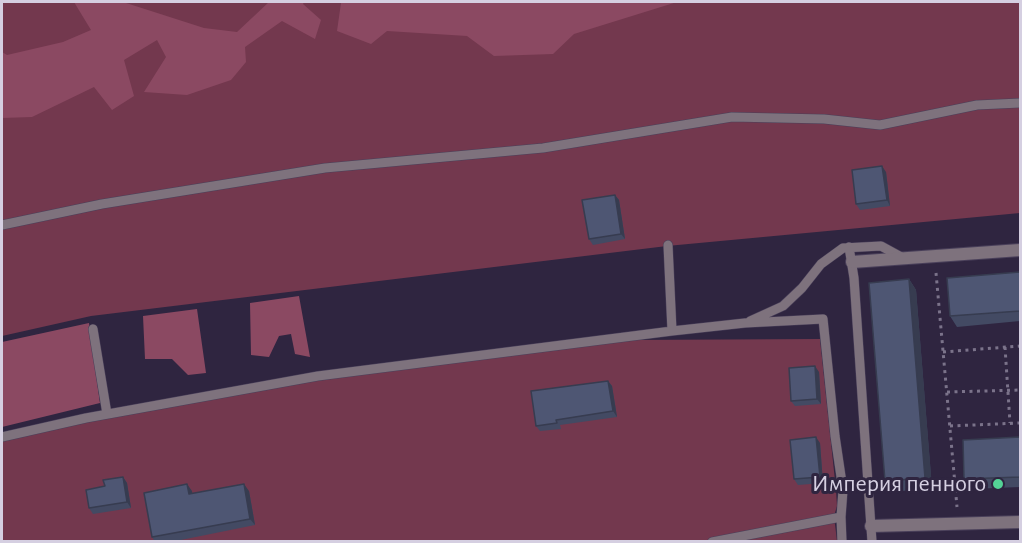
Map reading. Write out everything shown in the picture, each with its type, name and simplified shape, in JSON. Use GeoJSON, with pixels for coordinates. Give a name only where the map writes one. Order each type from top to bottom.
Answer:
{"type":"FeatureCollection","features":[{"type":"Feature","properties":{"kind":"street"},"geometry":{"type":"LineString","coordinates":[[852,262],[1020,250]]}},
{"type":"Feature","properties":{"kind":"street"},"geometry":{"type":"LineString","coordinates":[[871,526],[1020,522]]}},
{"type":"Feature","properties":{"kind":"lane"},"geometry":{"type":"LineString","coordinates":[[2,225],[102,204],[325,168],[543,148],[732,117],[824,119],[880,125],[977,105],[1020,103]]}},
{"type":"Feature","properties":{"kind":"lane"},"geometry":{"type":"LineString","coordinates":[[668,245],[672,331]]}},
{"type":"Feature","properties":{"kind":"lane"},"geometry":{"type":"LineString","coordinates":[[745,323],[783,306],[802,288],[821,264],[843,248],[881,246],[903,258]]}},
{"type":"Feature","properties":{"kind":"lane"},"geometry":{"type":"LineString","coordinates":[[849,247],[852,262],[872,542]]}},
{"type":"Feature","properties":{"kind":"lane"},"geometry":{"type":"LineString","coordinates":[[2,437],[107,414],[318,375],[672,331],[745,323],[823,319],[843,490],[842,542]]}},
{"type":"Feature","properties":{"kind":"lane"},"geometry":{"type":"LineString","coordinates":[[93,329],[107,414]]}},
{"type":"Feature","properties":{"kind":"lane"},"geometry":{"type":"LineString","coordinates":[[712,542],[841,517]]}},
{"type":"Feature","properties":{"kind":"path"},"geometry":{"type":"LineString","coordinates":[[936,273],[957,507]]}},
{"type":"Feature","properties":{"kind":"path"},"geometry":{"type":"LineString","coordinates":[[943,352],[1020,346]]}},
{"type":"Feature","properties":{"kind":"path"},"geometry":{"type":"LineString","coordinates":[[1005,347],[1010,423]]}},
{"type":"Feature","properties":{"kind":"path"},"geometry":{"type":"LineString","coordinates":[[947,392],[1020,390]]}},
{"type":"Feature","properties":{"kind":"path"},"geometry":{"type":"LineString","coordinates":[[950,426],[1020,423]]}},
{"type":"Feature","properties":{"kind":"shaded area"},"geometry":{"type":"Polygon","coordinates":[[[2,2],[1020,2],[1020,213],[667,246],[91,316],[2,336],[2,2]]]}},
{"type":"Feature","properties":{"kind":"shaded area"},"geometry":{"type":"Polygon","coordinates":[[[74,2],[123,2],[204,28],[237,32],[269,2],[304,2],[303,4],[321,20],[315,39],[282,21],[245,47],[246,62],[231,80],[187,95],[144,92],[166,57],[157,40],[124,60],[134,96],[112,110],[94,87],[32,117],[2,118],[2,52],[7,55],[63,42],[91,30],[74,2]]]}},
{"type":"Feature","properties":{"kind":"shaded area"},"geometry":{"type":"Polygon","coordinates":[[[339,2],[677,2],[574,34],[553,54],[494,56],[467,36],[387,31],[371,44],[337,31],[341,3],[339,2]]]}},
{"type":"Feature","properties":{"kind":"shaded area"},"geometry":{"type":"Polygon","coordinates":[[[299,296],[310,357],[295,354],[291,334],[279,336],[269,357],[251,355],[250,303],[299,296]]]}},
{"type":"Feature","properties":{"kind":"shaded area"},"geometry":{"type":"Polygon","coordinates":[[[197,309],[206,373],[188,375],[172,359],[145,359],[143,316],[197,309]]]}},
{"type":"Feature","properties":{"kind":"shaded area"},"geometry":{"type":"Polygon","coordinates":[[[89,323],[100,403],[2,427],[2,342],[89,323]]]}},
{"type":"Feature","properties":{"kind":"shaded area"},"geometry":{"type":"Polygon","coordinates":[[[820,339],[836,490],[837,506],[834,516],[837,541],[2,541],[2,441],[86,421],[319,380],[629,340],[820,339]]]}},
{"type":"Feature","properties":{"kind":"building"},"geometry":{"type":"Polygon","coordinates":[[[882,166],[887,200],[856,204],[852,170],[882,166]]]}},
{"type":"Feature","properties":{"kind":"building"},"geometry":{"type":"Polygon","coordinates":[[[615,195],[621,234],[589,239],[582,200],[615,195]]]}},
{"type":"Feature","properties":{"kind":"building"},"geometry":{"type":"Polygon","coordinates":[[[1020,272],[1020,311],[950,316],[947,278],[1020,272]]]}},
{"type":"Feature","properties":{"kind":"building"},"geometry":{"type":"Polygon","coordinates":[[[909,279],[925,478],[885,481],[869,283],[909,279]]]}},
{"type":"Feature","properties":{"kind":"building"},"geometry":{"type":"Polygon","coordinates":[[[815,366],[817,399],[791,401],[789,368],[815,366]]]}},
{"type":"Feature","properties":{"kind":"building"},"geometry":{"type":"Polygon","coordinates":[[[608,381],[613,411],[556,420],[557,423],[536,426],[531,391],[608,381]]]}},
{"type":"Feature","properties":{"kind":"building"},"geometry":{"type":"Polygon","coordinates":[[[816,437],[820,477],[794,479],[790,440],[816,437]]]}},
{"type":"Feature","properties":{"kind":"building"},"geometry":{"type":"Polygon","coordinates":[[[1020,437],[1020,477],[964,479],[963,440],[1020,437]]]}},
{"type":"Feature","properties":{"kind":"building"},"geometry":{"type":"Polygon","coordinates":[[[123,477],[127,502],[89,508],[86,490],[105,486],[103,480],[123,477]]]}},
{"type":"Feature","properties":{"kind":"building"},"geometry":{"type":"Polygon","coordinates":[[[187,484],[189,494],[244,484],[250,519],[152,537],[144,493],[187,484]]]}},
{"type":"Feature","properties":{"kind":"place","name":"Империя пенного"},"geometry":{"type":"Point","coordinates":[998,484]}}]}
